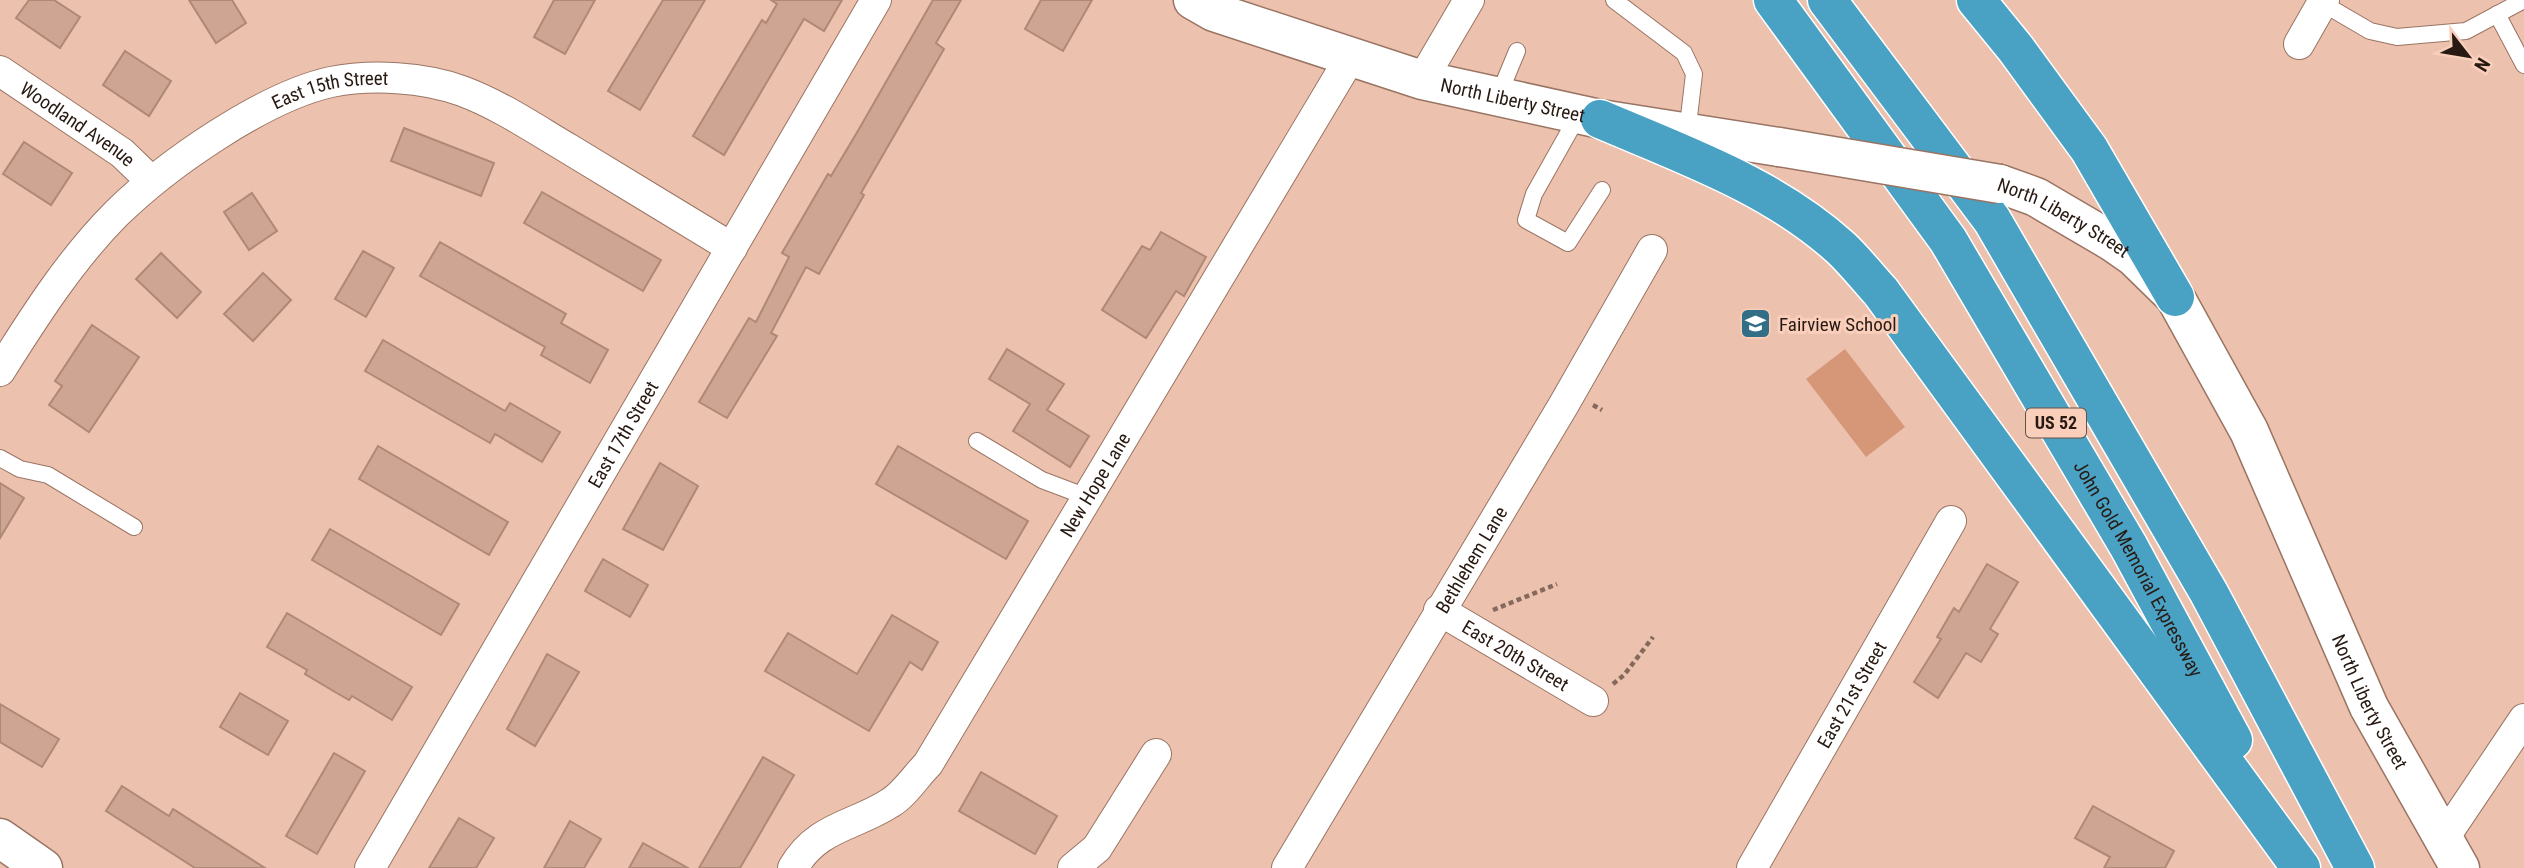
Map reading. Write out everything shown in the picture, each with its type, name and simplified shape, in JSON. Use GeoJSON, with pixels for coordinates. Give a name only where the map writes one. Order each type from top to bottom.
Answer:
{"type":"FeatureCollection","features":[{"type":"Feature","properties":{"kind":"highway","name":"John Gold Memorial Expressway"},"geometry":{"type":"LineString","coordinates":[[1773,0],[1948,240],[2129,547],[2302,868]]}},
{"type":"Feature","properties":{"kind":"highway","name":"US 52"},"geometry":{"type":"LineString","coordinates":[[1828,0],[1992,220],[2209,593],[2355,868]]}},
{"type":"Feature","properties":{"kind":"highway"},"geometry":{"type":"LineString","coordinates":[[1976,0],[2089,149],[2175,297]]}},
{"type":"Feature","properties":{"kind":"highway"},"geometry":{"type":"LineString","coordinates":[[1590,117],[1740,180],[1797,214],[1842,249],[1881,292],[2302,868]]}},
{"type":"Feature","properties":{"kind":"main road","name":"North Liberty Street"},"geometry":{"type":"LineString","coordinates":[[1193,0],[1214,12],[1422,80],[1590,117],[2000,184],[2036,197],[2111,241],[2134,257],[2175,297],[2249,432],[2369,707],[2451,854]]}},
{"type":"Feature","properties":{"kind":"main road"},"geometry":{"type":"LineString","coordinates":[[0,838],[43,868]]}},
{"type":"Feature","properties":{"kind":"street","name":"East 17th Street"},"geometry":{"type":"LineString","coordinates":[[370,868],[876,0]]}},
{"type":"Feature","properties":{"kind":"street"},"geometry":{"type":"LineString","coordinates":[[1422,80],[1469,0]]}},
{"type":"Feature","properties":{"kind":"street"},"geometry":{"type":"LineString","coordinates":[[2299,44],[2323,2]]}},
{"type":"Feature","properties":{"kind":"street","name":"New Hope Lane"},"geometry":{"type":"LineString","coordinates":[[793,868],[801,855],[838,826],[891,803],[928,764],[1350,58]]}},
{"type":"Feature","properties":{"kind":"street","name":"Woodland Avenue"},"geometry":{"type":"LineString","coordinates":[[0,71],[122,153],[151,181]]}},
{"type":"Feature","properties":{"kind":"street","name":"East 15th Street"},"geometry":{"type":"LineString","coordinates":[[0,371],[66,273],[114,215],[151,181],[227,130],[279,102],[331,82],[399,78],[461,90],[515,117],[732,248]]}},
{"type":"Feature","properties":{"kind":"street","name":"Bethlehem Lane"},"geometry":{"type":"LineString","coordinates":[[1287,868],[1563,406],[1651,250]]}},
{"type":"Feature","properties":{"kind":"street","name":"East 21st Street"},"geometry":{"type":"LineString","coordinates":[[1752,868],[1951,522]]}},
{"type":"Feature","properties":{"kind":"street","name":"East 20th Street"},"geometry":{"type":"LineString","coordinates":[[1439,610],[1593,701]]}},
{"type":"Feature","properties":{"kind":"street"},"geometry":{"type":"LineString","coordinates":[[2451,854],[2524,719]]}},
{"type":"Feature","properties":{"kind":"street"},"geometry":{"type":"LineString","coordinates":[[1073,868],[1097,848],[1156,754]]}},
{"type":"Feature","properties":{"kind":"lane"},"geometry":{"type":"LineString","coordinates":[[1614,0],[1684,53],[1690,64],[1693,74],[1687,134]]}},
{"type":"Feature","properties":{"kind":"lane"},"geometry":{"type":"LineString","coordinates":[[2323,2],[2370,31],[2397,37],[2466,31],[2524,0]]}},
{"type":"Feature","properties":{"kind":"lane"},"geometry":{"type":"LineString","coordinates":[[2497,14],[2524,65]]}},
{"type":"Feature","properties":{"kind":"lane"},"geometry":{"type":"LineString","coordinates":[[1498,97],[1517,51]]}},
{"type":"Feature","properties":{"kind":"lane"},"geometry":{"type":"LineString","coordinates":[[1590,117],[1534,194],[1527,220],[1546,234],[1568,243],[1602,190]]}},
{"type":"Feature","properties":{"kind":"lane"},"geometry":{"type":"LineString","coordinates":[[977,441],[1042,480],[1087,497]]}},
{"type":"Feature","properties":{"kind":"lane"},"geometry":{"type":"LineString","coordinates":[[0,458],[20,469],[48,475],[134,527]]}},
{"type":"Feature","properties":{"kind":"path"},"geometry":{"type":"LineString","coordinates":[[1466,626],[1480,615],[1557,584]]}},
{"type":"Feature","properties":{"kind":"path"},"geometry":{"type":"LineString","coordinates":[[1593,701],[1624,675],[1653,637]]}},
{"type":"Feature","properties":{"kind":"shaded area"},"geometry":{"type":"Polygon","coordinates":[[[1845,349],[1905,427],[1866,457],[1806,379],[1845,349]]]}},
{"type":"Feature","properties":{"kind":"building"},"geometry":{"type":"Polygon","coordinates":[[[29,0],[54,0],[80,17],[60,48],[16,18],[29,0]]]}},
{"type":"Feature","properties":{"kind":"building"},"geometry":{"type":"Polygon","coordinates":[[[189,0],[232,0],[246,23],[216,43],[189,0]]]}},
{"type":"Feature","properties":{"kind":"building"},"geometry":{"type":"Polygon","coordinates":[[[554,0],[595,0],[565,54],[534,37],[554,0]]]}},
{"type":"Feature","properties":{"kind":"building"},"geometry":{"type":"Polygon","coordinates":[[[663,0],[705,0],[640,110],[608,91],[663,0]]]}},
{"type":"Feature","properties":{"kind":"building"},"geometry":{"type":"Polygon","coordinates":[[[771,0],[842,0],[824,31],[804,19],[724,155],[693,136],[762,20],[766,23],[777,4],[771,0]]]}},
{"type":"Feature","properties":{"kind":"building"},"geometry":{"type":"Polygon","coordinates":[[[933,0],[961,0],[936,43],[944,49],[861,193],[864,195],[819,274],[806,267],[771,333],[777,336],[727,418],[699,402],[749,318],[756,322],[789,257],[782,253],[828,174],[831,176],[933,0]]]}},
{"type":"Feature","properties":{"kind":"building"},"geometry":{"type":"Polygon","coordinates":[[[1041,0],[1092,0],[1063,51],[1025,29],[1041,0]]]}},
{"type":"Feature","properties":{"kind":"building"},"geometry":{"type":"Polygon","coordinates":[[[125,51],[171,81],[149,116],[103,85],[125,51]]]}},
{"type":"Feature","properties":{"kind":"building"},"geometry":{"type":"Polygon","coordinates":[[[404,128],[494,163],[481,196],[391,161],[404,128]]]}},
{"type":"Feature","properties":{"kind":"building"},"geometry":{"type":"Polygon","coordinates":[[[24,142],[72,173],[51,205],[3,174],[24,142]]]}},
{"type":"Feature","properties":{"kind":"building"},"geometry":{"type":"Polygon","coordinates":[[[542,192],[661,260],[643,291],[524,223],[542,192]]]}},
{"type":"Feature","properties":{"kind":"building"},"geometry":{"type":"Polygon","coordinates":[[[252,193],[277,231],[249,250],[224,212],[252,193]]]}},
{"type":"Feature","properties":{"kind":"building"},"geometry":{"type":"Polygon","coordinates":[[[1161,232],[1206,257],[1184,296],[1176,291],[1146,338],[1102,310],[1142,246],[1150,250],[1161,232]]]}},
{"type":"Feature","properties":{"kind":"building"},"geometry":{"type":"Polygon","coordinates":[[[440,242],[566,314],[561,323],[608,350],[590,383],[541,355],[545,347],[420,276],[440,242]]]}},
{"type":"Feature","properties":{"kind":"building"},"geometry":{"type":"Polygon","coordinates":[[[363,251],[394,268],[366,317],[335,299],[363,251]]]}},
{"type":"Feature","properties":{"kind":"building"},"geometry":{"type":"Polygon","coordinates":[[[161,253],[201,292],[177,318],[136,279],[161,253]]]}},
{"type":"Feature","properties":{"kind":"building"},"geometry":{"type":"Polygon","coordinates":[[[263,273],[291,300],[253,341],[224,314],[263,273]]]}},
{"type":"Feature","properties":{"kind":"building"},"geometry":{"type":"Polygon","coordinates":[[[92,325],[139,357],[89,432],[49,405],[62,386],[55,381],[92,325]]]}},
{"type":"Feature","properties":{"kind":"building"},"geometry":{"type":"Polygon","coordinates":[[[383,340],[505,411],[510,403],[560,432],[542,462],[495,434],[490,443],[365,371],[383,340]]]}},
{"type":"Feature","properties":{"kind":"building"},"geometry":{"type":"Polygon","coordinates":[[[1007,349],[1064,384],[1047,410],[1089,436],[1070,467],[1013,431],[1030,404],[989,379],[1007,349]]]}},
{"type":"Feature","properties":{"kind":"building"},"geometry":{"type":"Polygon","coordinates":[[[378,446],[508,522],[489,555],[359,479],[378,446]]]}},
{"type":"Feature","properties":{"kind":"building"},"geometry":{"type":"Polygon","coordinates":[[[898,446],[1028,521],[1006,559],[876,484],[898,446]]]}},
{"type":"Feature","properties":{"kind":"building"},"geometry":{"type":"Polygon","coordinates":[[[660,463],[698,486],[663,550],[623,529],[660,463]]]}},
{"type":"Feature","properties":{"kind":"building"},"geometry":{"type":"Polygon","coordinates":[[[0,483],[24,498],[0,538],[0,483]]]}},
{"type":"Feature","properties":{"kind":"building"},"geometry":{"type":"Polygon","coordinates":[[[330,529],[459,604],[441,635],[312,560],[330,529]]]}},
{"type":"Feature","properties":{"kind":"building"},"geometry":{"type":"Polygon","coordinates":[[[603,559],[648,585],[630,617],[585,591],[603,559]]]}},
{"type":"Feature","properties":{"kind":"building"},"geometry":{"type":"Polygon","coordinates":[[[1987,564],[2018,582],[1990,629],[1998,634],[1981,662],[1966,653],[1938,698],[1914,682],[1941,639],[1937,637],[1954,608],[1959,612],[1987,564]]]}},
{"type":"Feature","properties":{"kind":"building"},"geometry":{"type":"Polygon","coordinates":[[[287,613],[412,687],[392,720],[352,696],[349,700],[335,692],[305,674],[307,670],[267,647],[287,613]]]}},
{"type":"Feature","properties":{"kind":"building"},"geometry":{"type":"Polygon","coordinates":[[[892,615],[938,642],[922,670],[910,662],[869,731],[765,671],[788,633],[857,674],[892,615]]]}},
{"type":"Feature","properties":{"kind":"building"},"geometry":{"type":"Polygon","coordinates":[[[547,654],[579,672],[535,746],[507,729],[547,654]]]}},
{"type":"Feature","properties":{"kind":"building"},"geometry":{"type":"Polygon","coordinates":[[[240,693],[288,721],[268,755],[220,727],[240,693]]]}},
{"type":"Feature","properties":{"kind":"building"},"geometry":{"type":"Polygon","coordinates":[[[0,704],[59,739],[42,767],[0,742],[0,704]]]}},
{"type":"Feature","properties":{"kind":"building"},"geometry":{"type":"Polygon","coordinates":[[[334,753],[365,771],[317,854],[286,836],[334,753]]]}},
{"type":"Feature","properties":{"kind":"building"},"geometry":{"type":"Polygon","coordinates":[[[763,757],[794,775],[740,868],[699,868],[763,757]]]}},
{"type":"Feature","properties":{"kind":"building"},"geometry":{"type":"Polygon","coordinates":[[[981,772],[1057,816],[1035,854],[959,811],[981,772]]]}},
{"type":"Feature","properties":{"kind":"building"},"geometry":{"type":"Polygon","coordinates":[[[122,786],[169,816],[173,809],[265,868],[195,868],[106,811],[122,786]]]}},
{"type":"Feature","properties":{"kind":"building"},"geometry":{"type":"Polygon","coordinates":[[[2093,806],[2174,851],[2165,868],[2104,868],[2110,857],[2075,838],[2093,806]]]}},
{"type":"Feature","properties":{"kind":"building"},"geometry":{"type":"Polygon","coordinates":[[[459,818],[494,838],[476,868],[429,868],[459,818]]]}},
{"type":"Feature","properties":{"kind":"building"},"geometry":{"type":"Polygon","coordinates":[[[570,821],[601,839],[584,868],[544,868],[570,821]]]}},
{"type":"Feature","properties":{"kind":"building"},"geometry":{"type":"Polygon","coordinates":[[[643,843],[688,868],[629,868],[643,843]]]}},
{"type":"Feature","properties":{"kind":"place","name":"Fairview School"},"geometry":{"type":"Point","coordinates":[1756,324]}}]}
